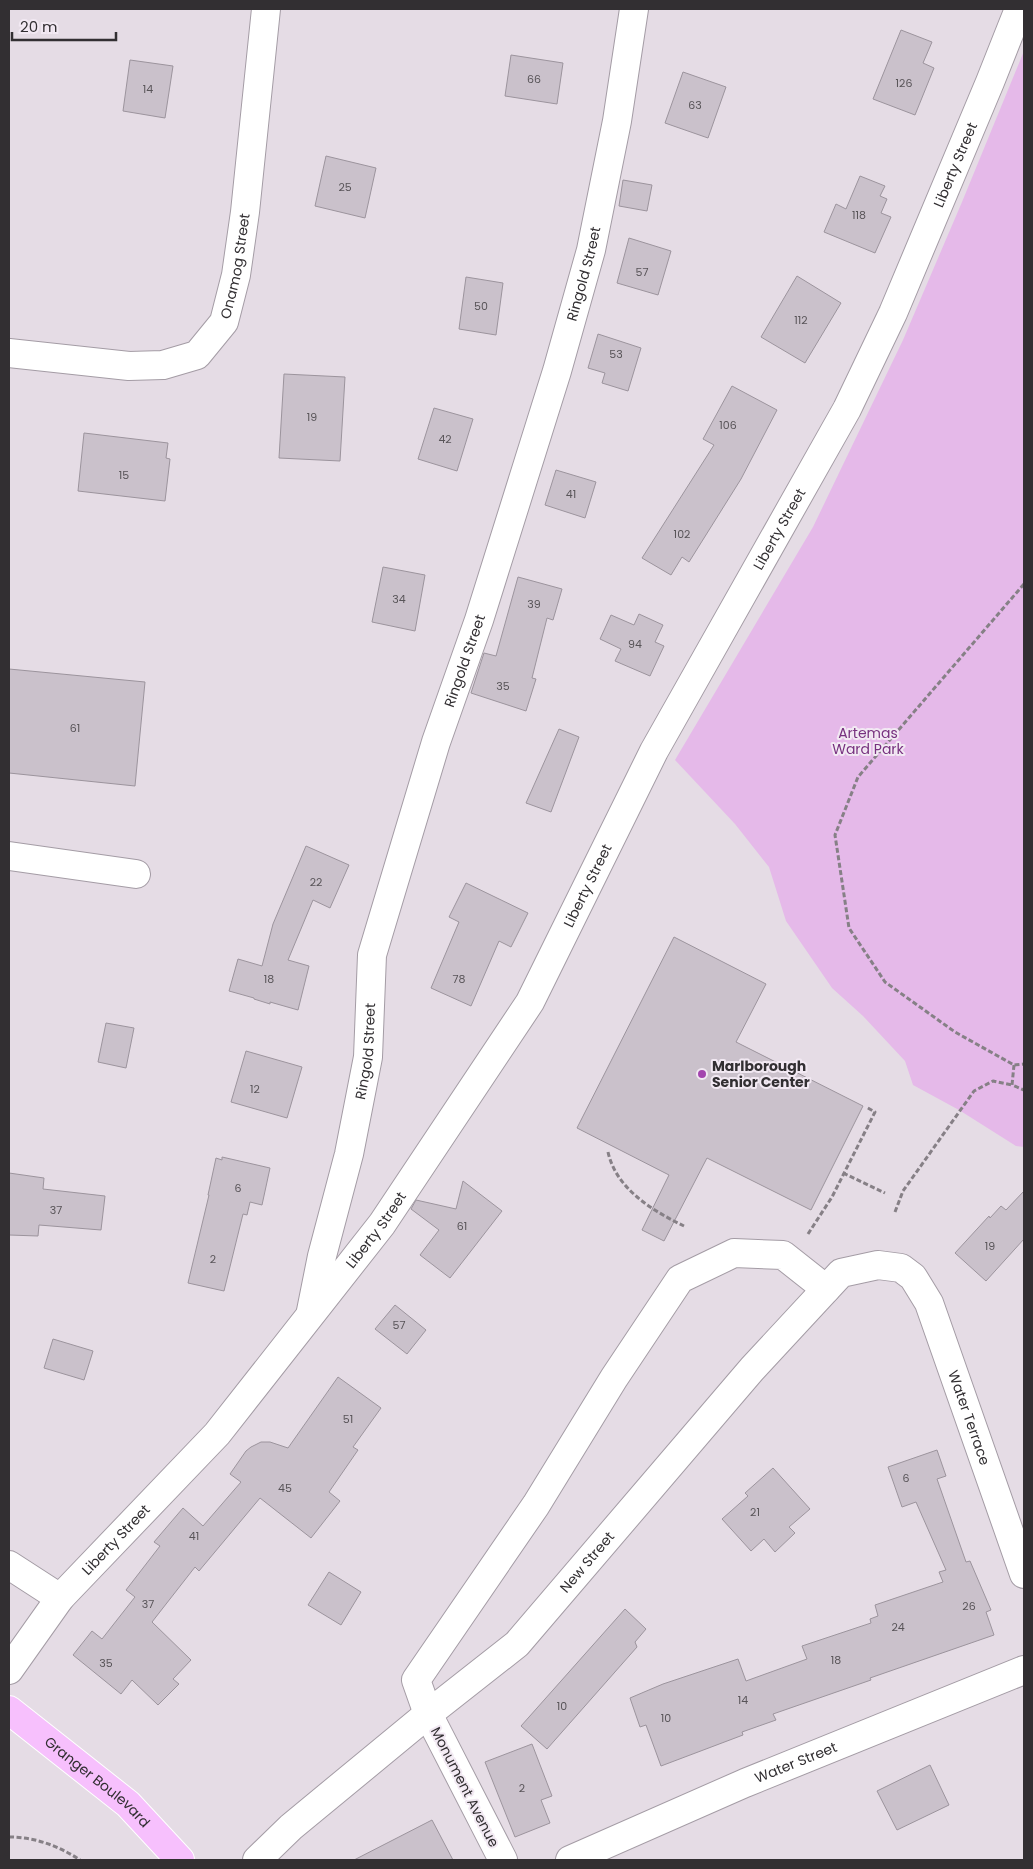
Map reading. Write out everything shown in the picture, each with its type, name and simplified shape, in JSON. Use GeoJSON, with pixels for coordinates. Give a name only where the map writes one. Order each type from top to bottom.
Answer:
{"type":"FeatureCollection","features":[{"type":"Feature","properties":{"kind":"main road","name":"Granger Boulevard"},"geometry":{"type":"LineString","coordinates":[[9,1710],[128,1804],[180,1860]]}},
{"type":"Feature","properties":{"kind":"street","name":"Onamog Street"},"geometry":{"type":"LineString","coordinates":[[9,353],[129,366],[163,365],[197,355],[224,322],[236,274],[245,212],[266,9]]}},
{"type":"Feature","properties":{"kind":"street","name":"Ringold Street"},"geometry":{"type":"LineString","coordinates":[[310,1315],[322,1256],[349,1154],[368,1057],[372,955],[436,742],[478,620],[557,371],[591,250],[617,121],[634,9]]}},
{"type":"Feature","properties":{"kind":"street","name":"Liberty Street"},"geometry":{"type":"LineString","coordinates":[[9,1670],[60,1598],[217,1434],[382,1224],[530,1002],[654,751],[847,409],[893,314],[1019,9]]}},
{"type":"Feature","properties":{"kind":"street"},"geometry":{"type":"LineString","coordinates":[[9,856],[136,874]]}},
{"type":"Feature","properties":{"kind":"street","name":"Monument Avenue"},"geometry":{"type":"LineString","coordinates":[[503,1860],[428,1714],[416,1680],[536,1505],[614,1378],[680,1279],[734,1253],[783,1255],[826,1289]]}},
{"type":"Feature","properties":{"kind":"street","name":"New Street"},"geometry":{"type":"LineString","coordinates":[[257,1860],[291,1827],[428,1714],[517,1644],[752,1369],[841,1273],[878,1265],[900,1268]]}},
{"type":"Feature","properties":{"kind":"street","name":"Water Terrace"},"geometry":{"type":"LineString","coordinates":[[900,1268],[913,1277],[929,1303],[1024,1574]]}},
{"type":"Feature","properties":{"kind":"street"},"geometry":{"type":"LineString","coordinates":[[9,1565],[60,1598]]}},
{"type":"Feature","properties":{"kind":"street","name":"Water Street"},"geometry":{"type":"LineString","coordinates":[[570,1860],[745,1783],[1024,1670]]}},
{"type":"Feature","properties":{"kind":"path"},"geometry":{"type":"LineString","coordinates":[[1024,584],[858,777],[835,835],[849,928],[885,982],[955,1032],[1014,1065],[1024,1064]]}},
{"type":"Feature","properties":{"kind":"path"},"geometry":{"type":"LineString","coordinates":[[1012,1085],[1014,1065]]}},
{"type":"Feature","properties":{"kind":"path"},"geometry":{"type":"LineString","coordinates":[[895,1212],[903,1191],[974,1091],[993,1081],[1024,1090]]}},
{"type":"Feature","properties":{"kind":"path"},"geometry":{"type":"LineString","coordinates":[[808,1234],[832,1197],[875,1112],[866,1107]]}},
{"type":"Feature","properties":{"kind":"path"},"geometry":{"type":"LineString","coordinates":[[608,1152],[609,1159],[620,1180],[641,1201],[665,1217],[684,1226]]}},
{"type":"Feature","properties":{"kind":"path"},"geometry":{"type":"LineString","coordinates":[[843,1173],[885,1193]]}},
{"type":"Feature","properties":{"kind":"path"},"geometry":{"type":"LineString","coordinates":[[9,1837],[37,1840],[64,1850],[80,1860]]}},
{"type":"Feature","properties":{"kind":"green space","name":"Artemas Ward Park"},"geometry":{"type":"Polygon","coordinates":[[[1024,51],[1024,1147],[1016,1146],[959,1110],[913,1085],[905,1061],[863,1016],[832,988],[786,921],[769,867],[735,824],[675,760],[813,527],[903,340],[1024,51]]]}},
{"type":"Feature","properties":{"kind":"building"},"geometry":{"type":"Polygon","coordinates":[[[901,30],[932,42],[923,63],[934,68],[915,115],[873,99],[901,30]]]}},
{"type":"Feature","properties":{"kind":"building"},"geometry":{"type":"Polygon","coordinates":[[[511,55],[563,63],[557,104],[505,96],[511,55]]]}},
{"type":"Feature","properties":{"kind":"building"},"geometry":{"type":"Polygon","coordinates":[[[130,60],[173,66],[165,118],[123,111],[130,60]]]}},
{"type":"Feature","properties":{"kind":"building"},"geometry":{"type":"Polygon","coordinates":[[[683,72],[726,87],[708,138],[665,123],[683,72]]]}},
{"type":"Feature","properties":{"kind":"building"},"geometry":{"type":"Polygon","coordinates":[[[326,156],[376,168],[365,218],[315,206],[326,156]]]}},
{"type":"Feature","properties":{"kind":"building"},"geometry":{"type":"Polygon","coordinates":[[[860,176],[885,186],[880,196],[887,199],[881,213],[891,217],[875,253],[824,232],[836,204],[846,209],[860,176]]]}},
{"type":"Feature","properties":{"kind":"building"},"geometry":{"type":"Polygon","coordinates":[[[623,180],[652,185],[647,211],[619,206],[623,180]]]}},
{"type":"Feature","properties":{"kind":"building"},"geometry":{"type":"Polygon","coordinates":[[[629,238],[671,251],[658,295],[617,283],[629,238]]]}},
{"type":"Feature","properties":{"kind":"building"},"geometry":{"type":"Polygon","coordinates":[[[797,276],[841,303],[805,363],[761,337],[797,276]]]}},
{"type":"Feature","properties":{"kind":"building"},"geometry":{"type":"Polygon","coordinates":[[[466,277],[503,283],[496,335],[459,329],[466,277]]]}},
{"type":"Feature","properties":{"kind":"building"},"geometry":{"type":"Polygon","coordinates":[[[598,334],[641,348],[628,391],[602,383],[605,373],[588,368],[598,334]]]}},
{"type":"Feature","properties":{"kind":"building"},"geometry":{"type":"Polygon","coordinates":[[[284,374],[345,377],[340,461],[279,458],[284,374]]]}},
{"type":"Feature","properties":{"kind":"building"},"geometry":{"type":"Polygon","coordinates":[[[732,386],[777,410],[741,479],[689,562],[682,557],[671,575],[642,558],[714,445],[703,439],[732,386]]]}},
{"type":"Feature","properties":{"kind":"building"},"geometry":{"type":"Polygon","coordinates":[[[434,408],[473,419],[457,471],[418,459],[434,408]]]}},
{"type":"Feature","properties":{"kind":"building"},"geometry":{"type":"Polygon","coordinates":[[[84,433],[168,443],[166,458],[170,459],[165,501],[78,491],[84,433]]]}},
{"type":"Feature","properties":{"kind":"building"},"geometry":{"type":"Polygon","coordinates":[[[556,470],[596,482],[585,518],[545,505],[556,470]]]}},
{"type":"Feature","properties":{"kind":"building"},"geometry":{"type":"Polygon","coordinates":[[[383,567],[425,575],[415,631],[372,622],[383,567]]]}},
{"type":"Feature","properties":{"kind":"building"},"geometry":{"type":"Polygon","coordinates":[[[518,577],[562,589],[553,620],[547,618],[532,678],[536,679],[526,711],[471,693],[484,653],[496,656],[518,577]]]}},
{"type":"Feature","properties":{"kind":"building"},"geometry":{"type":"Polygon","coordinates":[[[639,614],[663,625],[655,642],[664,646],[650,676],[615,661],[621,649],[600,639],[611,615],[634,625],[639,614]]]}},
{"type":"Feature","properties":{"kind":"building"},"geometry":{"type":"Polygon","coordinates":[[[9,669],[145,682],[135,786],[9,773],[9,669]]]}},
{"type":"Feature","properties":{"kind":"building"},"geometry":{"type":"Polygon","coordinates":[[[559,729],[579,737],[551,812],[526,803],[559,729]]]}},
{"type":"Feature","properties":{"kind":"building"},"geometry":{"type":"Polygon","coordinates":[[[306,846],[349,865],[330,908],[313,900],[288,960],[309,966],[298,1010],[270,1002],[270,1004],[229,991],[238,959],[262,966],[273,924],[306,846]]]}},
{"type":"Feature","properties":{"kind":"building"},"geometry":{"type":"Polygon","coordinates":[[[466,883],[528,913],[511,947],[499,941],[471,1006],[431,988],[459,922],[449,917],[466,883]]]}},
{"type":"Feature","properties":{"kind":"building","name":"Marlborough Senior Center"},"geometry":{"type":"Polygon","coordinates":[[[674,937],[766,984],[736,1042],[863,1106],[811,1210],[707,1158],[664,1241],[642,1230],[669,1175],[577,1128],[674,937]]]}},
{"type":"Feature","properties":{"kind":"building"},"geometry":{"type":"Polygon","coordinates":[[[106,1023],[134,1028],[126,1068],[98,1062],[106,1023]]]}},
{"type":"Feature","properties":{"kind":"building"},"geometry":{"type":"Polygon","coordinates":[[[246,1051],[302,1067],[287,1118],[231,1102],[246,1051]]]}},
{"type":"Feature","properties":{"kind":"building"},"geometry":{"type":"Polygon","coordinates":[[[222,1157],[270,1168],[262,1205],[250,1202],[247,1215],[243,1214],[224,1291],[188,1283],[216,1158],[222,1160],[222,1157]]]}},
{"type":"Feature","properties":{"kind":"building"},"geometry":{"type":"Polygon","coordinates":[[[9,1173],[44,1178],[43,1189],[105,1196],[101,1230],[39,1225],[38,1236],[9,1235],[9,1173]]]}},
{"type":"Feature","properties":{"kind":"building"},"geometry":{"type":"Polygon","coordinates":[[[463,1181],[502,1211],[450,1278],[420,1255],[439,1230],[411,1209],[416,1200],[456,1209],[463,1181]]]}},
{"type":"Feature","properties":{"kind":"building"},"geometry":{"type":"Polygon","coordinates":[[[1024,1191],[1024,1239],[986,1281],[955,1253],[989,1216],[990,1218],[1001,1206],[1006,1210],[1024,1191]]]}},
{"type":"Feature","properties":{"kind":"building"},"geometry":{"type":"Polygon","coordinates":[[[395,1305],[426,1330],[407,1354],[375,1329],[395,1305]]]}},
{"type":"Feature","properties":{"kind":"building"},"geometry":{"type":"Polygon","coordinates":[[[53,1339],[93,1351],[84,1380],[44,1368],[53,1339]]]}},
{"type":"Feature","properties":{"kind":"building"},"geometry":{"type":"Polygon","coordinates":[[[338,1377],[381,1408],[353,1447],[358,1450],[329,1492],[340,1501],[311,1538],[260,1498],[199,1571],[195,1567],[152,1622],[191,1660],[173,1679],[179,1684],[158,1705],[132,1680],[121,1694],[73,1655],[92,1631],[102,1639],[135,1597],[126,1590],[160,1546],[154,1542],[183,1508],[203,1526],[241,1482],[230,1474],[246,1451],[261,1442],[270,1442],[288,1448],[338,1377]]]}},
{"type":"Feature","properties":{"kind":"building"},"geometry":{"type":"Polygon","coordinates":[[[937,1450],[946,1476],[937,1479],[966,1562],[970,1561],[991,1610],[986,1612],[994,1635],[773,1714],[776,1720],[742,1732],[743,1735],[661,1766],[646,1725],[640,1727],[630,1698],[663,1684],[738,1659],[746,1681],[807,1659],[802,1646],[871,1623],[870,1619],[878,1616],[875,1605],[943,1582],[939,1572],[946,1570],[916,1502],[902,1507],[888,1467],[937,1450]]]}},
{"type":"Feature","properties":{"kind":"building"},"geometry":{"type":"Polygon","coordinates":[[[773,1468],[810,1509],[789,1527],[795,1533],[775,1552],[764,1539],[751,1551],[722,1519],[748,1496],[745,1493],[773,1468]]]}},
{"type":"Feature","properties":{"kind":"building"},"geometry":{"type":"Polygon","coordinates":[[[329,1572],[361,1592],[341,1625],[308,1605],[329,1572]]]}},
{"type":"Feature","properties":{"kind":"building"},"geometry":{"type":"Polygon","coordinates":[[[625,1609],[646,1629],[635,1642],[637,1647],[547,1749],[521,1726],[625,1609]]]}},
{"type":"Feature","properties":{"kind":"building"},"geometry":{"type":"Polygon","coordinates":[[[532,1744],[552,1796],[541,1800],[550,1823],[515,1837],[485,1762],[532,1744]]]}},
{"type":"Feature","properties":{"kind":"building"},"geometry":{"type":"Polygon","coordinates":[[[930,1765],[949,1805],[897,1830],[877,1791],[930,1765]]]}},
{"type":"Feature","properties":{"kind":"building"},"geometry":{"type":"Polygon","coordinates":[[[432,1820],[453,1860],[354,1860],[432,1820]]]}},
{"type":"Feature","properties":{"kind":"place","name":"Marlborough Senior Center"},"geometry":{"type":"Point","coordinates":[702,1074]}}]}
